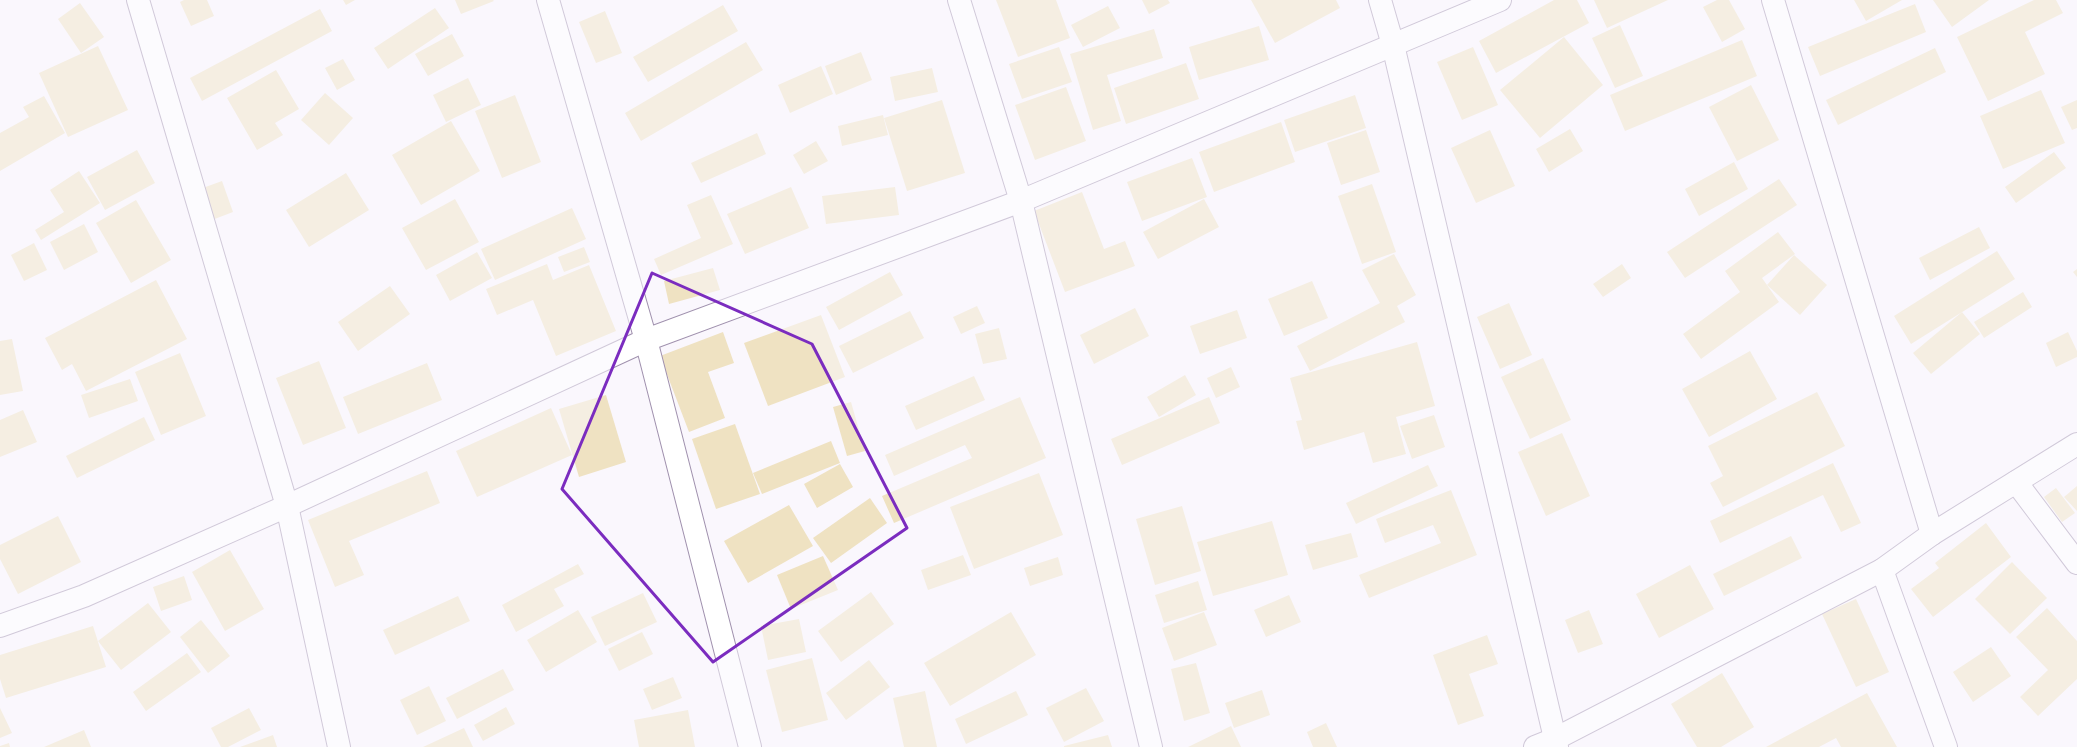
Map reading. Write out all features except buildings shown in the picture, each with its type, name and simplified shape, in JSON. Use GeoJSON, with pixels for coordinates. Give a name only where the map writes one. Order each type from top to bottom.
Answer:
{"type":"FeatureCollection","features":[{"type":"Feature","properties":{"kind":"street"},"geometry":{"type":"LineString","coordinates":[[138,0],[287,506],[339,747]]}},
{"type":"Feature","properties":{"kind":"street"},"geometry":{"type":"LineString","coordinates":[[548,0],[646,340],[750,747]]}},
{"type":"Feature","properties":{"kind":"street"},"geometry":{"type":"LineString","coordinates":[[959,0],[1021,201],[1151,747]]}},
{"type":"Feature","properties":{"kind":"street"},"geometry":{"type":"LineString","coordinates":[[1380,0],[1393,45],[1556,743]]}},
{"type":"Feature","properties":{"kind":"street"},"geometry":{"type":"LineString","coordinates":[[0,626],[84,596],[287,506],[646,340],[1021,201],[1500,0]]}},
{"type":"Feature","properties":{"kind":"street"},"geometry":{"type":"LineString","coordinates":[[1772,0],[1932,534]]}},
{"type":"Feature","properties":{"kind":"street"},"geometry":{"type":"LineString","coordinates":[[1535,747],[1556,743],[1882,570],[1932,534],[2077,444]]}},
{"type":"Feature","properties":{"kind":"street"},"geometry":{"type":"LineString","coordinates":[[2016,482],[2077,563]]}},
{"type":"Feature","properties":{"kind":"street"},"geometry":{"type":"LineString","coordinates":[[1882,570],[1946,747]]}},
{"type":"Feature","properties":{"kind":"highlighted area"},"geometry":{"type":"Polygon","coordinates":[[[652,273],[812,344],[907,528],[713,662],[562,489],[652,273]]]}}]}
